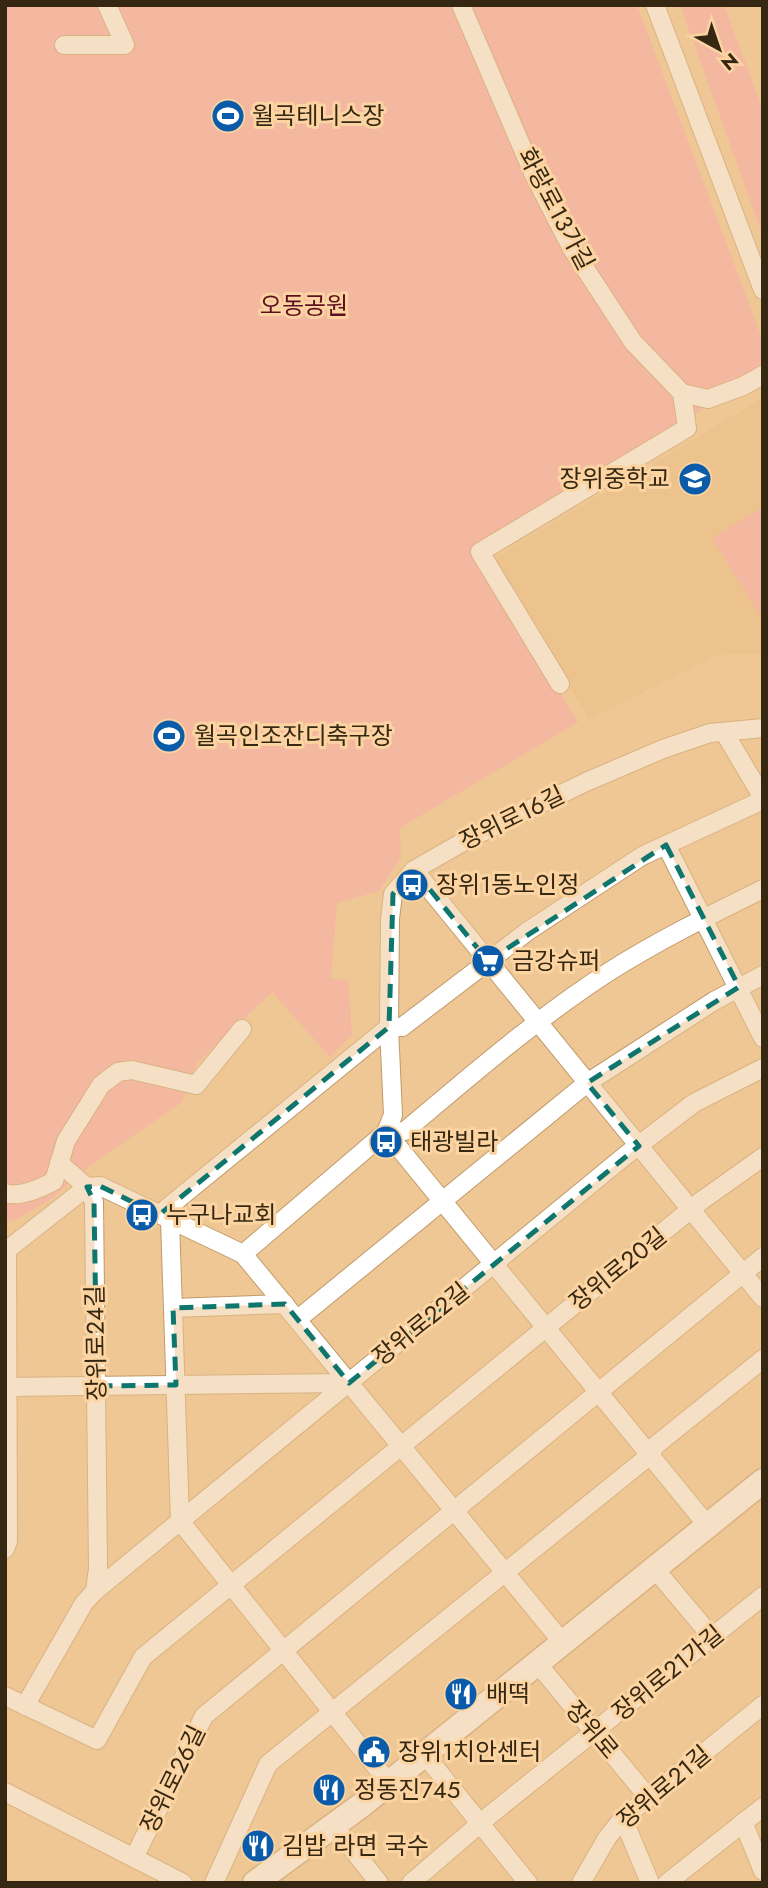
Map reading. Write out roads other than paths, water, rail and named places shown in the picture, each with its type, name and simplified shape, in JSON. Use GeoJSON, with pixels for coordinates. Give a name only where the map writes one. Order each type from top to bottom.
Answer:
{"type":"FeatureCollection","features":[{"type":"Feature","properties":{"kind":"street"},"geometry":{"type":"LineString","coordinates":[[64,45],[125,45],[107,5]]}},
{"type":"Feature","properties":{"kind":"street","name":"화랑로13가길"},"geometry":{"type":"LineString","coordinates":[[461,5],[534,175],[571,247],[633,342],[682,393]]}},
{"type":"Feature","properties":{"kind":"street"},"geometry":{"type":"LineString","coordinates":[[655,5],[763,289]]}},
{"type":"Feature","properties":{"kind":"street"},"geometry":{"type":"LineString","coordinates":[[560,684],[480,552],[687,428],[682,393],[708,399],[763,375]]}},
{"type":"Feature","properties":{"kind":"street","name":"장위로16길"},"geometry":{"type":"LineString","coordinates":[[390,1027],[390,919],[393,894],[415,870],[468,839],[586,782],[663,749],[710,733],[763,728]]}},
{"type":"Feature","properties":{"kind":"street"},"geometry":{"type":"LineString","coordinates":[[389,1783],[180,1521],[170,1220],[167,1208],[390,1027],[402,1027],[488,961],[587,891],[642,856],[763,799],[724,732]]}},
{"type":"Feature","properties":{"kind":"street"},"geometry":{"type":"LineString","coordinates":[[666,845],[763,1038]]}},
{"type":"Feature","properties":{"kind":"street","name":"장위로20길"},"geometry":{"type":"LineString","coordinates":[[415,870],[763,1298]]}},
{"type":"Feature","properties":{"kind":"street"},"geometry":{"type":"LineString","coordinates":[[386,1132],[405,1131],[537,1022],[607,973],[681,929],[763,889]]}},
{"type":"Feature","properties":{"kind":"street"},"geometry":{"type":"LineString","coordinates":[[298,1319],[587,1083],[739,986],[763,975]]}},
{"type":"Feature","properties":{"kind":"street"},"geometry":{"type":"LineString","coordinates":[[243,1254],[386,1132],[393,1115],[390,1027]]}},
{"type":"Feature","properties":{"kind":"street"},"geometry":{"type":"LineString","coordinates":[[5,1193],[12,1195],[42,1188],[54,1181],[66,1141],[101,1086],[118,1073],[132,1070],[196,1085],[242,1029]]}},
{"type":"Feature","properties":{"kind":"street"},"geometry":{"type":"LineString","coordinates":[[494,1265],[694,1103],[763,1068]]}},
{"type":"Feature","properties":{"kind":"street","name":"장위로22길"},"geometry":{"type":"LineString","coordinates":[[386,1132],[707,1525]]}},
{"type":"Feature","properties":{"kind":"street"},"geometry":{"type":"LineString","coordinates":[[691,1209],[763,1157]]}},
{"type":"Feature","properties":{"kind":"street"},"geometry":{"type":"LineString","coordinates":[[59,1163],[88,1187]]}},
{"type":"Feature","properties":{"kind":"street"},"geometry":{"type":"LineString","coordinates":[[5,1549],[8,1541],[7,1250],[88,1187],[100,1186],[243,1254],[401,1448],[455,1509],[562,1643]]}},
{"type":"Feature","properties":{"kind":"street","name":"장위로24길"},"geometry":{"type":"LineString","coordinates":[[88,1187],[94,1202],[98,1569],[95,1591]]}},
{"type":"Feature","properties":{"kind":"street","name":"장위로20길"},"geometry":{"type":"LineString","coordinates":[[545,1328],[691,1209]]}},
{"type":"Feature","properties":{"kind":"street"},"geometry":{"type":"LineString","coordinates":[[282,1651],[763,1257]]}},
{"type":"Feature","properties":{"kind":"street","name":"장위로22길"},"geometry":{"type":"LineString","coordinates":[[349,1383],[494,1265]]}},
{"type":"Feature","properties":{"kind":"street"},"geometry":{"type":"LineString","coordinates":[[173,1308],[285,1304]]}},
{"type":"Feature","properties":{"kind":"street"},"geometry":{"type":"LineString","coordinates":[[5,1696],[97,1740],[143,1657],[545,1328]]}},
{"type":"Feature","properties":{"kind":"street"},"geometry":{"type":"LineString","coordinates":[[215,1883],[268,1764],[649,1455],[656,1445],[763,1359]]}},
{"type":"Feature","properties":{"kind":"street"},"geometry":{"type":"LineString","coordinates":[[6,1387],[349,1383]]}},
{"type":"Feature","properties":{"kind":"street"},"geometry":{"type":"LineString","coordinates":[[25,1706],[84,1602],[95,1591],[349,1383]]}},
{"type":"Feature","properties":{"kind":"street"},"geometry":{"type":"LineString","coordinates":[[255,1883],[425,1755],[763,1480]]}},
{"type":"Feature","properties":{"kind":"street"},"geometry":{"type":"LineString","coordinates":[[654,1568],[712,1637]]}},
{"type":"Feature","properties":{"kind":"street","name":"장위로21가길"},"geometry":{"type":"LineString","coordinates":[[411,1883],[593,1732],[763,1597]]}},
{"type":"Feature","properties":{"kind":"street","name":"장위로26길"},"geometry":{"type":"LineString","coordinates":[[134,1858],[204,1716],[282,1651]]}},
{"type":"Feature","properties":{"kind":"street","name":"장위로"},"geometry":{"type":"LineString","coordinates":[[537,1663],[648,1797]]}},
{"type":"Feature","properties":{"kind":"street","name":"장위로21길"},"geometry":{"type":"LineString","coordinates":[[581,1883],[607,1838],[623,1818],[763,1705]]}},
{"type":"Feature","properties":{"kind":"street"},"geometry":{"type":"LineString","coordinates":[[425,1755],[528,1883]]}},
{"type":"Feature","properties":{"kind":"street"},"geometry":{"type":"LineString","coordinates":[[5,1792],[183,1883]]}},
{"type":"Feature","properties":{"kind":"street"},"geometry":{"type":"LineString","coordinates":[[667,1883],[763,1807]]}},
{"type":"Feature","properties":{"kind":"street"},"geometry":{"type":"LineString","coordinates":[[623,1818],[650,1883]]}},
{"type":"Feature","properties":{"kind":"street"},"geometry":{"type":"LineString","coordinates":[[743,1822],[763,1871]]}},
{"type":"Feature","properties":{"kind":"street"},"geometry":{"type":"LineString","coordinates":[[334,1826],[379,1883]]}},
{"type":"Feature","properties":{"kind":"place","name":"월곡테니스장"},"geometry":{"type":"Point","coordinates":[228,116]}},
{"type":"Feature","properties":{"kind":"place","name":"장위중학교"},"geometry":{"type":"Point","coordinates":[695,479]}},
{"type":"Feature","properties":{"kind":"place","name":"월곡인조잔디축구장"},"geometry":{"type":"Point","coordinates":[169,736]}},
{"type":"Feature","properties":{"kind":"place","name":"장위1동노인정"},"geometry":{"type":"Point","coordinates":[412,885]}},
{"type":"Feature","properties":{"kind":"place","name":"금강슈퍼"},"geometry":{"type":"Point","coordinates":[488,961]}},
{"type":"Feature","properties":{"kind":"place","name":"태광빌라"},"geometry":{"type":"Point","coordinates":[386,1142]}},
{"type":"Feature","properties":{"kind":"place","name":"누구나교회"},"geometry":{"type":"Point","coordinates":[142,1215]}},
{"type":"Feature","properties":{"kind":"place","name":"배떡"},"geometry":{"type":"Point","coordinates":[461,1694]}},
{"type":"Feature","properties":{"kind":"place","name":"장위1치안센터"},"geometry":{"type":"Point","coordinates":[374,1752]}},
{"type":"Feature","properties":{"kind":"place","name":"정동진745"},"geometry":{"type":"Point","coordinates":[329,1790]}},
{"type":"Feature","properties":{"kind":"place","name":"김밥 라면 국수"},"geometry":{"type":"Point","coordinates":[258,1846]}},
{"type":"Feature","properties":{"kind":"park label","name":"오동공원"},"geometry":{"type":"Point","coordinates":[304,306]}}]}
